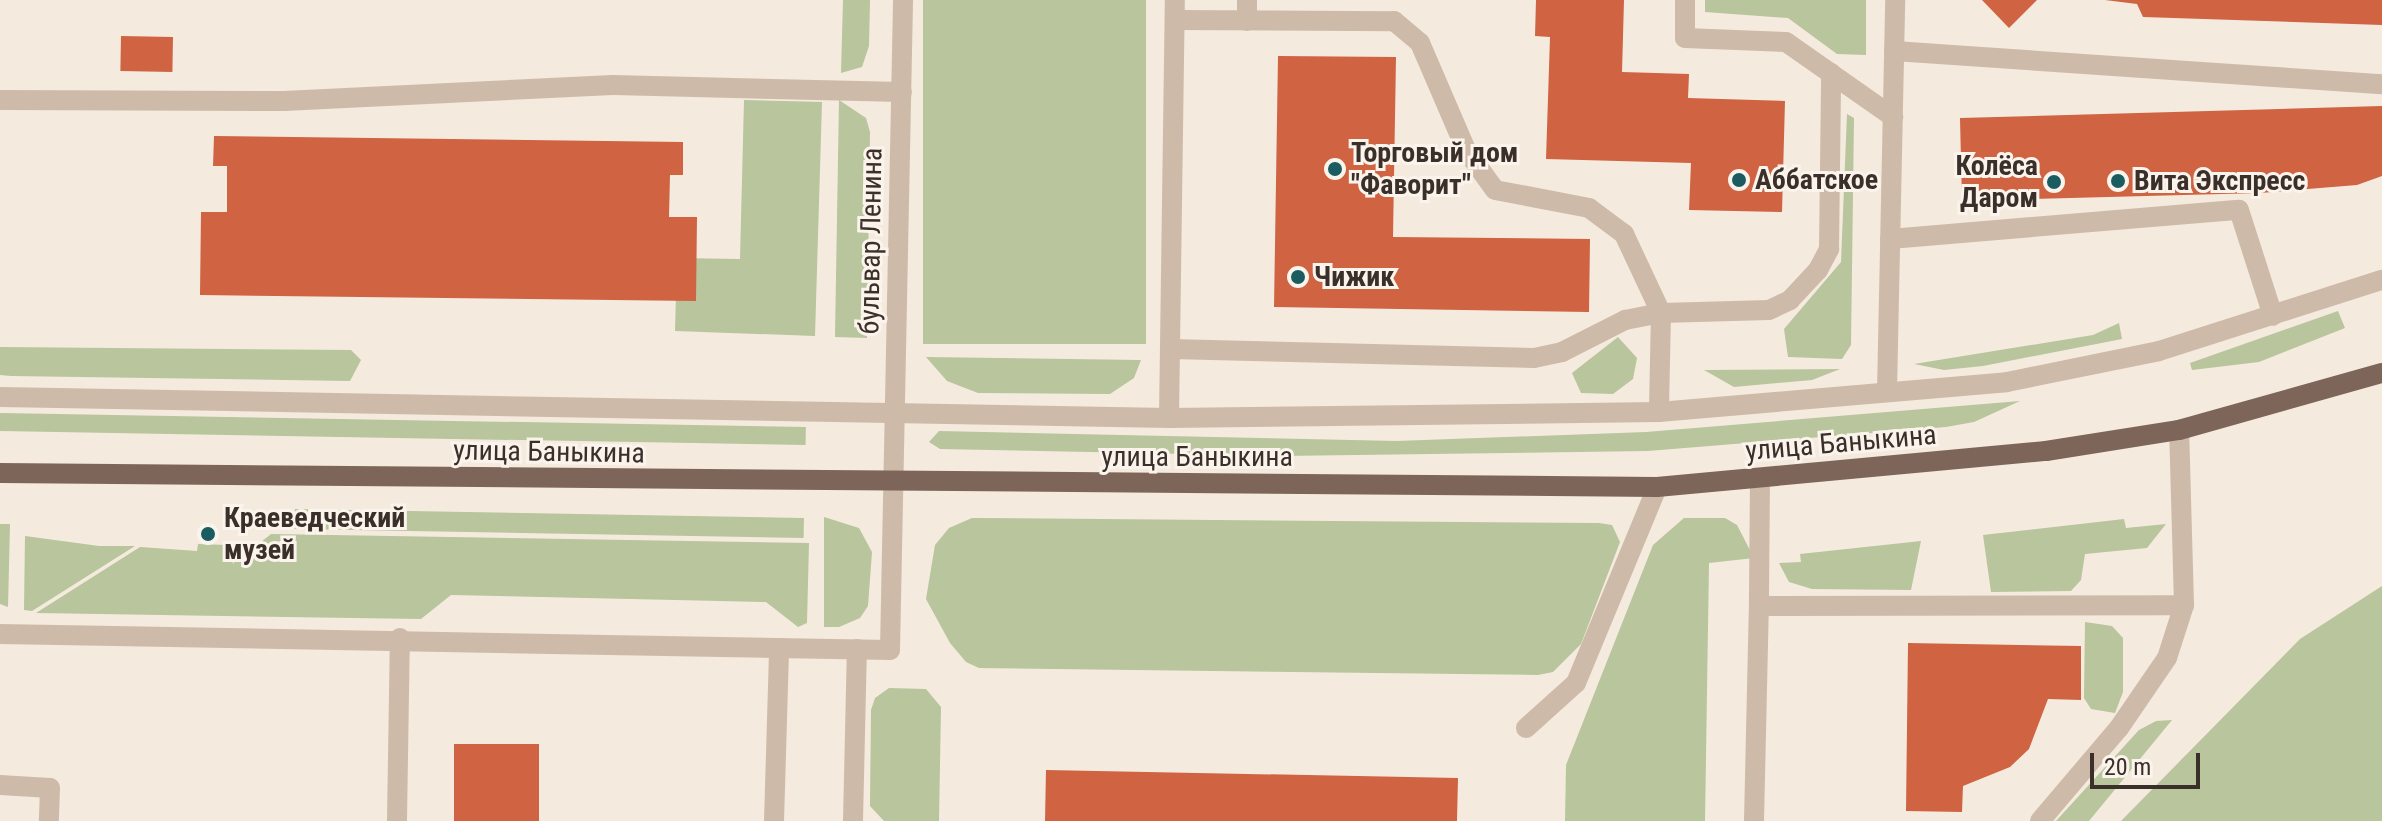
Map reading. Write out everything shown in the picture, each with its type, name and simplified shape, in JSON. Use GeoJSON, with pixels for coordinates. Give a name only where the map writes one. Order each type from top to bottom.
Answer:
{"type":"FeatureCollection","features":[{"type":"Feature","properties":{"kind":"main road","name":"улица Баныкина"},"geometry":{"type":"LineString","coordinates":[[0,473],[894,484],[1657,487],[2046,451],[2179,430],[2382,373]]}},
{"type":"Feature","properties":{"kind":"street","name":"бульвар Ленина"},"geometry":{"type":"LineString","coordinates":[[857,649],[890,650],[903,0]]}},
{"type":"Feature","properties":{"kind":"street"},"geometry":{"type":"LineString","coordinates":[[1685,0],[1685,38],[1786,42],[1893,117]]}},
{"type":"Feature","properties":{"kind":"street"},"geometry":{"type":"LineString","coordinates":[[1887,392],[1895,0]]}},
{"type":"Feature","properties":{"kind":"street"},"geometry":{"type":"LineString","coordinates":[[1169,418],[1175,10],[1247,10],[1394,21],[1420,43],[1466,150],[1495,190],[1589,208],[1624,234],[1661,313],[1659,412]]}},
{"type":"Feature","properties":{"kind":"street"},"geometry":{"type":"LineString","coordinates":[[1894,51],[2382,84]]}},
{"type":"Feature","properties":{"kind":"street"},"geometry":{"type":"LineString","coordinates":[[1170,349],[1534,358],[1562,352],[1625,320],[1661,313],[1769,310],[1790,300],[1818,270],[1829,249],[1831,73]]}},
{"type":"Feature","properties":{"kind":"street"},"geometry":{"type":"LineString","coordinates":[[0,100],[284,101],[613,85],[902,92]]}},
{"type":"Feature","properties":{"kind":"street"},"geometry":{"type":"LineString","coordinates":[[1890,239],[2239,210],[2273,316]]}},
{"type":"Feature","properties":{"kind":"street"},"geometry":{"type":"LineString","coordinates":[[0,397],[1169,418],[1659,412],[2007,382],[2159,351],[2382,280]]}},
{"type":"Feature","properties":{"kind":"street"},"geometry":{"type":"LineString","coordinates":[[2040,821],[2119,728],[2167,658],[2184,605],[2179,430]]}},
{"type":"Feature","properties":{"kind":"street"},"geometry":{"type":"LineString","coordinates":[[1754,821],[1760,479]]}},
{"type":"Feature","properties":{"kind":"street"},"geometry":{"type":"LineString","coordinates":[[1526,728],[1576,683],[1657,487]]}},
{"type":"Feature","properties":{"kind":"street"},"geometry":{"type":"LineString","coordinates":[[1759,606],[2184,605]]}},
{"type":"Feature","properties":{"kind":"street"},"geometry":{"type":"LineString","coordinates":[[0,634],[400,638],[857,649],[853,821]]}},
{"type":"Feature","properties":{"kind":"street"},"geometry":{"type":"LineString","coordinates":[[397,821],[400,638]]}},
{"type":"Feature","properties":{"kind":"street"},"geometry":{"type":"LineString","coordinates":[[774,821],[779,648]]}},
{"type":"Feature","properties":{"kind":"street"},"geometry":{"type":"LineString","coordinates":[[0,785],[50,788],[49,821]]}},
{"type":"Feature","properties":{"kind":"green space"},"geometry":{"type":"Polygon","coordinates":[[[843,0],[870,0],[869,46],[862,67],[841,73],[843,0]]]}},
{"type":"Feature","properties":{"kind":"green space"},"geometry":{"type":"Polygon","coordinates":[[[923,0],[1146,0],[1146,344],[923,344],[923,0]]]}},
{"type":"Feature","properties":{"kind":"green space"},"geometry":{"type":"Polygon","coordinates":[[[1705,0],[1866,0],[1866,55],[1837,54],[1788,18],[1705,12],[1705,0]]]}},
{"type":"Feature","properties":{"kind":"green space"},"geometry":{"type":"Polygon","coordinates":[[[744,100],[822,102],[815,336],[675,331],[677,258],[740,259],[744,100]]]}},
{"type":"Feature","properties":{"kind":"green space"},"geometry":{"type":"Polygon","coordinates":[[[839,100],[866,118],[870,132],[867,338],[835,337],[839,100]]]}},
{"type":"Feature","properties":{"kind":"green space"},"geometry":{"type":"Polygon","coordinates":[[[1847,114],[1854,118],[1851,345],[1842,359],[1788,357],[1784,329],[1841,262],[1847,114]]]}},
{"type":"Feature","properties":{"kind":"green space"},"geometry":{"type":"Polygon","coordinates":[[[2338,311],[2345,328],[2259,362],[2192,370],[2190,363],[2338,311]]]}},
{"type":"Feature","properties":{"kind":"green space"},"geometry":{"type":"Polygon","coordinates":[[[2119,323],[2122,339],[1983,366],[1944,370],[1914,364],[2093,335],[2119,323]]]}},
{"type":"Feature","properties":{"kind":"green space"},"geometry":{"type":"Polygon","coordinates":[[[1618,337],[1637,358],[1633,379],[1613,394],[1581,393],[1572,373],[1618,337]]]}},
{"type":"Feature","properties":{"kind":"green space"},"geometry":{"type":"Polygon","coordinates":[[[0,347],[351,350],[361,360],[350,381],[11,376],[0,375],[0,347]]]}},
{"type":"Feature","properties":{"kind":"green space"},"geometry":{"type":"Polygon","coordinates":[[[926,357],[1141,360],[1134,378],[1110,394],[978,393],[947,381],[926,357]]]}},
{"type":"Feature","properties":{"kind":"green space"},"geometry":{"type":"Polygon","coordinates":[[[1840,369],[1812,380],[1734,387],[1704,370],[1840,369]]]}},
{"type":"Feature","properties":{"kind":"green space"},"geometry":{"type":"Polygon","coordinates":[[[2020,401],[1974,422],[1946,427],[1648,451],[1279,456],[940,449],[929,442],[939,431],[1397,441],[1646,432],[2020,401]]]}},
{"type":"Feature","properties":{"kind":"green space"},"geometry":{"type":"Polygon","coordinates":[[[0,413],[806,427],[806,445],[0,431],[0,413]]]}},
{"type":"Feature","properties":{"kind":"green space"},"geometry":{"type":"Polygon","coordinates":[[[295,509],[804,518],[804,538],[295,529],[295,509]]]}},
{"type":"Feature","properties":{"kind":"green space"},"geometry":{"type":"Polygon","coordinates":[[[824,517],[859,528],[872,552],[868,606],[860,618],[839,627],[824,627],[824,517]]]}},
{"type":"Feature","properties":{"kind":"green space"},"geometry":{"type":"Polygon","coordinates":[[[972,518],[1599,523],[1612,525],[1620,542],[1581,644],[1553,672],[1538,675],[979,668],[966,662],[950,643],[926,599],[935,545],[949,528],[972,518]]]}},
{"type":"Feature","properties":{"kind":"green space"},"geometry":{"type":"Polygon","coordinates":[[[1684,518],[1725,518],[1737,525],[1754,558],[1709,563],[1705,821],[1565,821],[1566,765],[1653,545],[1684,518]]]}},
{"type":"Feature","properties":{"kind":"green space"},"geometry":{"type":"Polygon","coordinates":[[[2124,519],[2126,528],[2166,524],[2147,548],[2085,554],[2081,580],[2071,591],[1991,592],[1983,535],[2124,519]]]}},
{"type":"Feature","properties":{"kind":"green space"},"geometry":{"type":"Polygon","coordinates":[[[0,524],[10,524],[8,607],[0,604],[0,524]]]}},
{"type":"Feature","properties":{"kind":"green space"},"geometry":{"type":"Polygon","coordinates":[[[271,534],[809,543],[807,623],[798,627],[766,602],[451,595],[421,619],[36,613],[140,547],[197,551],[198,544],[256,546],[271,534]]]}},
{"type":"Feature","properties":{"kind":"green space"},"geometry":{"type":"Polygon","coordinates":[[[25,536],[99,546],[135,546],[32,611],[24,610],[25,536]]]}},
{"type":"Feature","properties":{"kind":"green space"},"geometry":{"type":"Polygon","coordinates":[[[1921,541],[1911,590],[1812,589],[1789,582],[1779,563],[1801,562],[1800,554],[1921,541]]]}},
{"type":"Feature","properties":{"kind":"green space"},"geometry":{"type":"Polygon","coordinates":[[[2382,586],[2382,821],[2121,821],[2300,639],[2382,586]]]}},
{"type":"Feature","properties":{"kind":"green space"},"geometry":{"type":"Polygon","coordinates":[[[2085,622],[2112,626],[2123,638],[2123,692],[2115,713],[2091,709],[2084,698],[2085,622]]]}},
{"type":"Feature","properties":{"kind":"green space"},"geometry":{"type":"Polygon","coordinates":[[[889,688],[926,689],[941,707],[939,821],[884,821],[870,806],[871,710],[875,698],[889,688]]]}},
{"type":"Feature","properties":{"kind":"green space"},"geometry":{"type":"Polygon","coordinates":[[[2172,720],[2089,821],[2056,821],[2139,730],[2156,721],[2172,720]]]}},
{"type":"Feature","properties":{"kind":"building"},"geometry":{"type":"Polygon","coordinates":[[[1536,0],[1624,0],[1622,72],[1689,74],[1688,98],[1785,101],[1782,212],[1689,210],[1691,163],[1546,159],[1550,37],[1535,36],[1536,0]]]}},
{"type":"Feature","properties":{"kind":"building"},"geometry":{"type":"Polygon","coordinates":[[[1982,0],[2037,0],[2009,28],[1982,0]]]}},
{"type":"Feature","properties":{"kind":"building"},"geometry":{"type":"Polygon","coordinates":[[[2105,0],[2382,0],[2382,25],[2143,17],[2137,4],[2105,0]]]}},
{"type":"Feature","properties":{"kind":"building"},"geometry":{"type":"Polygon","coordinates":[[[121,36],[173,37],[172,72],[120,71],[121,36]]]}},
{"type":"Feature","properties":{"kind":"building","name":"Торговый дом \"Фаворит\""},"geometry":{"type":"Polygon","coordinates":[[[1278,56],[1396,57],[1393,237],[1590,239],[1589,312],[1274,307],[1278,56]]]}},
{"type":"Feature","properties":{"kind":"building"},"geometry":{"type":"Polygon","coordinates":[[[2382,106],[2382,176],[2357,185],[2260,193],[1962,201],[1960,118],[2382,106]]]}},
{"type":"Feature","properties":{"kind":"building"},"geometry":{"type":"Polygon","coordinates":[[[214,136],[683,142],[683,175],[670,175],[669,217],[697,217],[696,301],[200,295],[201,212],[227,212],[227,166],[213,166],[214,136]]]}},
{"type":"Feature","properties":{"kind":"building"},"geometry":{"type":"Polygon","coordinates":[[[1908,643],[2081,646],[2081,700],[2048,699],[2029,749],[2010,767],[1963,786],[1962,812],[1906,811],[1908,643]]]}},
{"type":"Feature","properties":{"kind":"building"},"geometry":{"type":"Polygon","coordinates":[[[454,744],[539,744],[539,821],[454,821],[454,744]]]}},
{"type":"Feature","properties":{"kind":"building"},"geometry":{"type":"Polygon","coordinates":[[[1046,770],[1458,778],[1457,821],[1045,821],[1046,770]]]}},
{"type":"Feature","properties":{"kind":"place","name":"Торговый дом \"Фаворит\""},"geometry":{"type":"Point","coordinates":[1335,169]}},
{"type":"Feature","properties":{"kind":"place","name":"Аббатское"},"geometry":{"type":"Point","coordinates":[1739,180]}},
{"type":"Feature","properties":{"kind":"place","name":"Вита Экспресс"},"geometry":{"type":"Point","coordinates":[2118,181]}},
{"type":"Feature","properties":{"kind":"place","name":"Колёса Даром"},"geometry":{"type":"Point","coordinates":[2054,182]}},
{"type":"Feature","properties":{"kind":"place","name":"Чижик"},"geometry":{"type":"Point","coordinates":[1298,277]}},
{"type":"Feature","properties":{"kind":"place","name":"Краеведческий музей"},"geometry":{"type":"Point","coordinates":[208,534]}}]}
